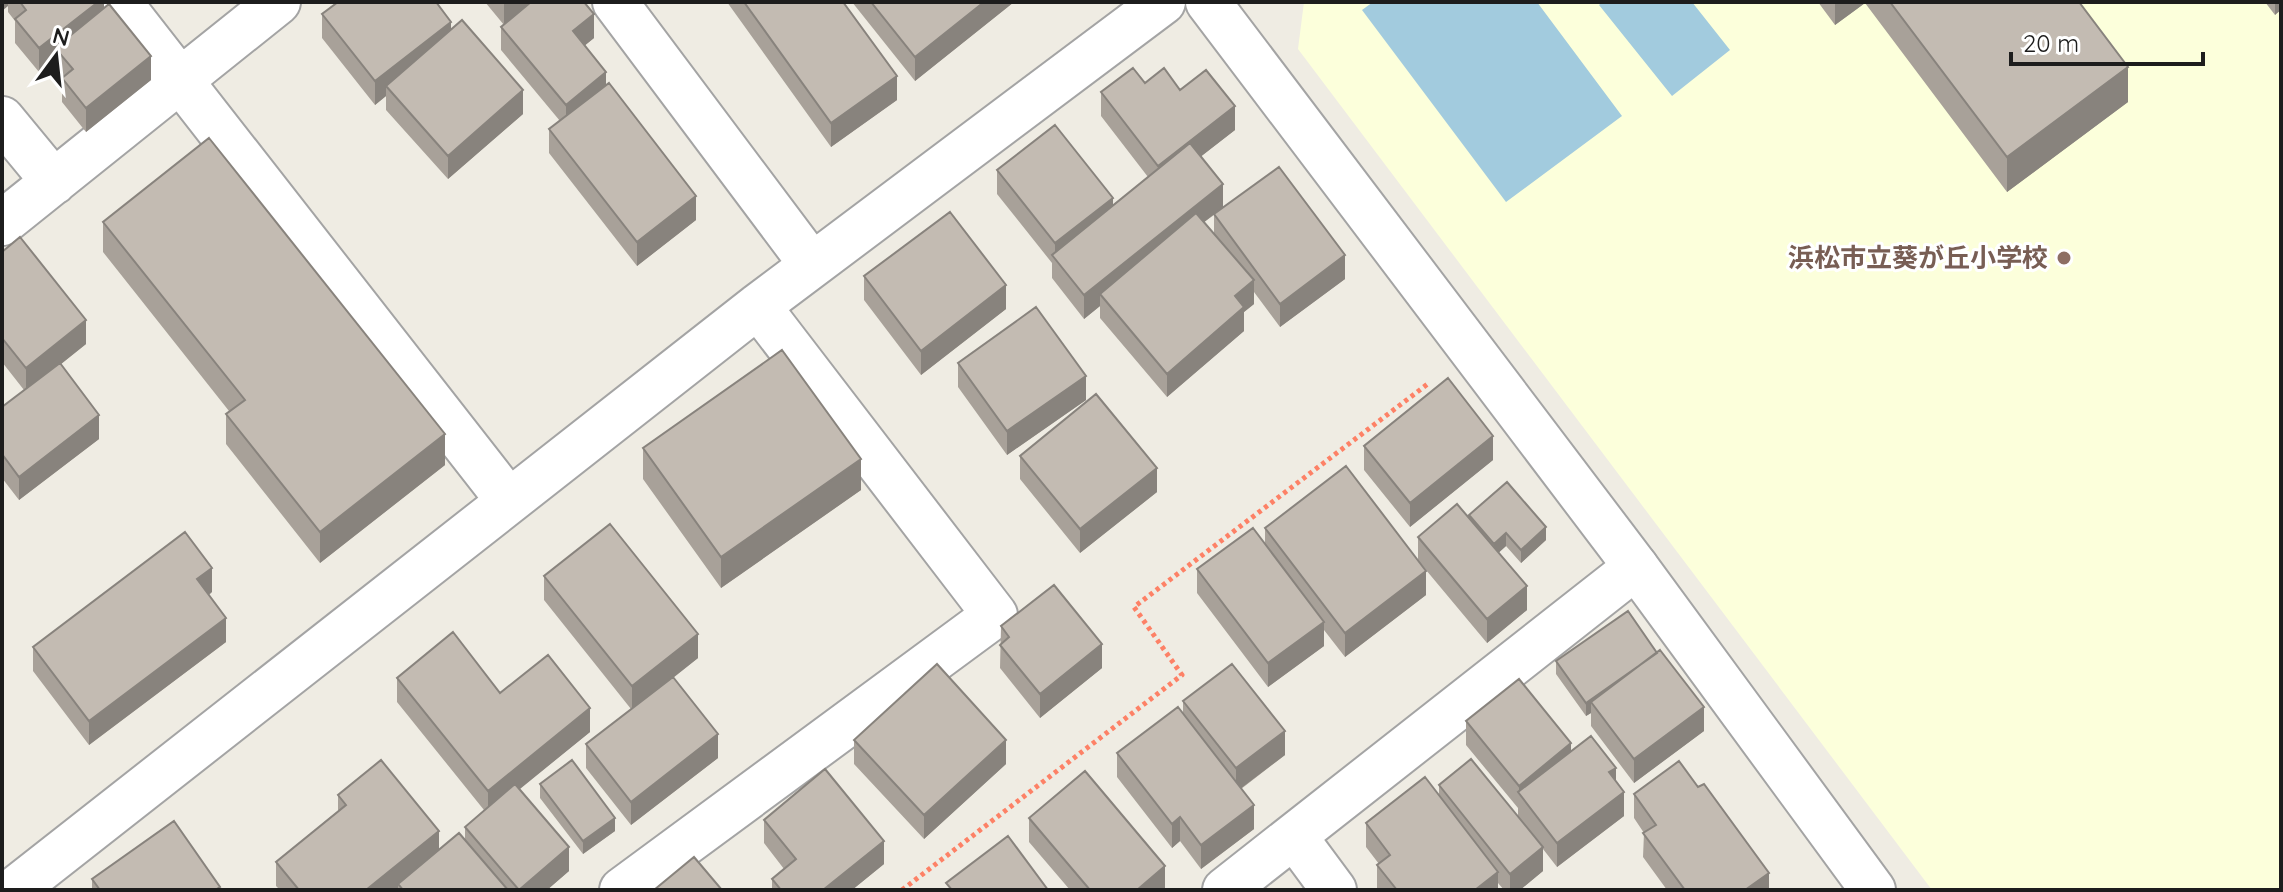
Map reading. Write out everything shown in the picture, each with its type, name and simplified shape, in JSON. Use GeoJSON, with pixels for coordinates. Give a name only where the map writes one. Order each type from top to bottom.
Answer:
{"type":"FeatureCollection","features":[{"type":"Feature","properties":{"kind":"street"},"geometry":{"type":"LineString","coordinates":[[119,2],[508,500]]}},
{"type":"Feature","properties":{"kind":"street"},"geometry":{"type":"LineString","coordinates":[[2,223],[278,2]]}},
{"type":"Feature","properties":{"kind":"street"},"geometry":{"type":"LineString","coordinates":[[615,2],[812,265]]}},
{"type":"Feature","properties":{"kind":"street"},"geometry":{"type":"LineString","coordinates":[[31,885],[508,500],[758,306],[1163,2]]}},
{"type":"Feature","properties":{"kind":"street"},"geometry":{"type":"LineString","coordinates":[[1208,2],[1636,567],[1873,890]]}},
{"type":"Feature","properties":{"kind":"street"},"geometry":{"type":"LineString","coordinates":[[2,119],[54,182]]}},
{"type":"Feature","properties":{"kind":"street"},"geometry":{"type":"LineString","coordinates":[[622,890],[995,615],[758,306]]}},
{"type":"Feature","properties":{"kind":"street"},"geometry":{"type":"LineString","coordinates":[[1225,890],[1636,567]]}},
{"type":"Feature","properties":{"kind":"street"},"geometry":{"type":"LineString","coordinates":[[1294,836],[1334,890]]}},
{"type":"Feature","properties":{"kind":"path"},"geometry":{"type":"LineString","coordinates":[[902,890],[1182,675],[1134,607],[1430,382]]}},
{"type":"Feature","properties":{"kind":"shaded area"},"geometry":{"type":"Polygon","coordinates":[[[1304,2],[2281,2],[2281,890],[1932,890],[1298,49],[1304,2]]]}},
{"type":"Feature","properties":{"kind":"water"},"geometry":{"type":"Polygon","coordinates":[[[1373,2],[1537,2],[1622,116],[1506,202],[1362,10],[1373,2]]]}},
{"type":"Feature","properties":{"kind":"water"},"geometry":{"type":"Polygon","coordinates":[[[1602,2],[1692,2],[1730,50],[1672,96],[1599,5],[1602,2]]]}},
{"type":"Feature","properties":{"kind":"building"},"geometry":{"type":"Polygon","coordinates":[[[20,2],[98,2],[39,48],[15,19],[26,10],[20,2]]]}},
{"type":"Feature","properties":{"kind":"building"},"geometry":{"type":"Polygon","coordinates":[[[338,2],[436,2],[451,22],[375,81],[322,14],[338,2]]]}},
{"type":"Feature","properties":{"kind":"building"},"geometry":{"type":"Polygon","coordinates":[[[531,2],[584,2],[594,14],[573,31],[606,72],[566,105],[501,27],[531,2]]]}},
{"type":"Feature","properties":{"kind":"building"},"geometry":{"type":"Polygon","coordinates":[[[744,2],[843,2],[897,76],[831,123],[744,2]]]}},
{"type":"Feature","properties":{"kind":"building"},"geometry":{"type":"Polygon","coordinates":[[[871,2],[984,2],[915,57],[871,2]]]}},
{"type":"Feature","properties":{"kind":"building"},"geometry":{"type":"Polygon","coordinates":[[[1890,2],[2079,2],[2128,67],[2007,157],[1890,2]]]}},
{"type":"Feature","properties":{"kind":"building"},"geometry":{"type":"Polygon","coordinates":[[[109,4],[151,56],[86,108],[62,78],[73,69],[55,48],[109,4]]]}},
{"type":"Feature","properties":{"kind":"building"},"geometry":{"type":"Polygon","coordinates":[[[462,20],[523,90],[448,156],[386,86],[462,20]]]}},
{"type":"Feature","properties":{"kind":"building"},"geometry":{"type":"Polygon","coordinates":[[[1133,68],[1145,83],[1164,68],[1180,90],[1206,70],[1235,106],[1158,166],[1101,92],[1133,68]]]}},
{"type":"Feature","properties":{"kind":"building"},"geometry":{"type":"Polygon","coordinates":[[[609,83],[696,196],[637,242],[549,129],[609,83]]]}},
{"type":"Feature","properties":{"kind":"building"},"geometry":{"type":"Polygon","coordinates":[[[1055,125],[1113,198],[1055,243],[997,170],[1055,125]]]}},
{"type":"Feature","properties":{"kind":"building"},"geometry":{"type":"Polygon","coordinates":[[[209,138],[445,434],[320,532],[226,414],[245,400],[103,222],[209,138]]]}},
{"type":"Feature","properties":{"kind":"building"},"geometry":{"type":"Polygon","coordinates":[[[1190,143],[1223,184],[1084,295],[1052,255],[1190,143]]]}},
{"type":"Feature","properties":{"kind":"building"},"geometry":{"type":"Polygon","coordinates":[[[1279,167],[1345,255],[1280,304],[1214,214],[1279,167]]]}},
{"type":"Feature","properties":{"kind":"building"},"geometry":{"type":"Polygon","coordinates":[[[950,212],[1006,285],[921,351],[864,276],[950,212]]]}},
{"type":"Feature","properties":{"kind":"building"},"geometry":{"type":"Polygon","coordinates":[[[1196,213],[1254,280],[1235,296],[1244,307],[1167,374],[1100,294],[1196,213]]]}},
{"type":"Feature","properties":{"kind":"building"},"geometry":{"type":"Polygon","coordinates":[[[20,237],[86,320],[26,368],[2,338],[2,252],[20,237]]]}},
{"type":"Feature","properties":{"kind":"building"},"geometry":{"type":"Polygon","coordinates":[[[1036,307],[1086,376],[1007,431],[958,363],[1036,307]]]}},
{"type":"Feature","properties":{"kind":"building"},"geometry":{"type":"Polygon","coordinates":[[[782,350],[861,459],[721,557],[643,448],[782,350]]]}},
{"type":"Feature","properties":{"kind":"building"},"geometry":{"type":"Polygon","coordinates":[[[60,363],[99,415],[19,477],[2,454],[2,407],[60,363]]]}},
{"type":"Feature","properties":{"kind":"building"},"geometry":{"type":"Polygon","coordinates":[[[1448,378],[1493,436],[1410,503],[1364,446],[1448,378]]]}},
{"type":"Feature","properties":{"kind":"building"},"geometry":{"type":"Polygon","coordinates":[[[1096,394],[1157,468],[1080,529],[1020,456],[1096,394]]]}},
{"type":"Feature","properties":{"kind":"building"},"geometry":{"type":"Polygon","coordinates":[[[1346,466],[1426,571],[1345,633],[1265,528],[1346,466]]]}},
{"type":"Feature","properties":{"kind":"building"},"geometry":{"type":"Polygon","coordinates":[[[1507,482],[1546,527],[1521,550],[1506,533],[1494,544],[1469,515],[1507,482]]]}},
{"type":"Feature","properties":{"kind":"building"},"geometry":{"type":"Polygon","coordinates":[[[1457,504],[1527,586],[1487,619],[1418,537],[1457,504]]]}},
{"type":"Feature","properties":{"kind":"building"},"geometry":{"type":"Polygon","coordinates":[[[610,524],[698,634],[632,686],[544,576],[610,524]]]}},
{"type":"Feature","properties":{"kind":"building"},"geometry":{"type":"Polygon","coordinates":[[[1253,528],[1324,622],[1268,663],[1197,569],[1253,528]]]}},
{"type":"Feature","properties":{"kind":"building"},"geometry":{"type":"Polygon","coordinates":[[[185,532],[212,568],[197,579],[226,618],[89,721],[33,647],[185,532]]]}},
{"type":"Feature","properties":{"kind":"building"},"geometry":{"type":"Polygon","coordinates":[[[1054,585],[1102,644],[1040,694],[1000,645],[1009,637],[1001,626],[1054,585]]]}},
{"type":"Feature","properties":{"kind":"building"},"geometry":{"type":"Polygon","coordinates":[[[1628,611],[1657,653],[1586,703],[1556,661],[1628,611]]]}},
{"type":"Feature","properties":{"kind":"building"},"geometry":{"type":"Polygon","coordinates":[[[453,632],[500,693],[548,655],[590,708],[488,791],[397,678],[453,632]]]}},
{"type":"Feature","properties":{"kind":"building"},"geometry":{"type":"Polygon","coordinates":[[[1660,650],[1704,707],[1634,759],[1591,702],[1660,650]]]}},
{"type":"Feature","properties":{"kind":"building"},"geometry":{"type":"Polygon","coordinates":[[[937,664],[1006,740],[924,815],[854,740],[937,664]]]}},
{"type":"Feature","properties":{"kind":"building"},"geometry":{"type":"Polygon","coordinates":[[[1232,664],[1285,731],[1236,768],[1183,701],[1232,664]]]}},
{"type":"Feature","properties":{"kind":"building"},"geometry":{"type":"Polygon","coordinates":[[[673,677],[718,734],[631,802],[586,744],[673,677]]]}},
{"type":"Feature","properties":{"kind":"building"},"geometry":{"type":"Polygon","coordinates":[[[1519,679],[1571,743],[1519,786],[1466,721],[1519,679]]]}},
{"type":"Feature","properties":{"kind":"building"},"geometry":{"type":"Polygon","coordinates":[[[1178,707],[1254,805],[1201,845],[1180,817],[1172,824],[1117,753],[1178,707]]]}},
{"type":"Feature","properties":{"kind":"building"},"geometry":{"type":"Polygon","coordinates":[[[1591,736],[1616,768],[1609,772],[1624,792],[1557,843],[1518,792],[1591,736]]]}},
{"type":"Feature","properties":{"kind":"building"},"geometry":{"type":"Polygon","coordinates":[[[1471,759],[1543,847],[1510,874],[1439,785],[1471,759]]]}},
{"type":"Feature","properties":{"kind":"building"},"geometry":{"type":"Polygon","coordinates":[[[381,760],[439,831],[366,890],[299,890],[276,862],[346,805],[338,795],[381,760]]]}},
{"type":"Feature","properties":{"kind":"building"},"geometry":{"type":"Polygon","coordinates":[[[572,760],[615,818],[583,841],[540,784],[572,760]]]}},
{"type":"Feature","properties":{"kind":"building"},"geometry":{"type":"Polygon","coordinates":[[[1679,761],[1698,787],[1704,784],[1769,873],[1745,890],[1685,890],[1643,833],[1656,825],[1634,794],[1679,761]]]}},
{"type":"Feature","properties":{"kind":"building"},"geometry":{"type":"Polygon","coordinates":[[[825,769],[884,841],[823,890],[781,890],[772,879],[796,859],[764,820],[825,769]]]}},
{"type":"Feature","properties":{"kind":"building"},"geometry":{"type":"Polygon","coordinates":[[[1085,771],[1165,866],[1137,890],[1090,890],[1029,818],[1085,771]]]}},
{"type":"Feature","properties":{"kind":"building"},"geometry":{"type":"Polygon","coordinates":[[[1425,777],[1498,872],[1475,890],[1397,890],[1377,865],[1390,855],[1366,823],[1425,777]]]}},
{"type":"Feature","properties":{"kind":"building"},"geometry":{"type":"Polygon","coordinates":[[[515,784],[569,847],[519,890],[465,827],[515,784]]]}},
{"type":"Feature","properties":{"kind":"building"},"geometry":{"type":"Polygon","coordinates":[[[174,821],[220,887],[215,890],[100,890],[92,879],[174,821]]]}},
{"type":"Feature","properties":{"kind":"building"},"geometry":{"type":"Polygon","coordinates":[[[459,833],[508,890],[403,890],[398,884],[459,833]]]}},
{"type":"Feature","properties":{"kind":"building"},"geometry":{"type":"Polygon","coordinates":[[[1008,836],[1048,890],[952,890],[946,883],[1008,836]]]}},
{"type":"Feature","properties":{"kind":"building"},"geometry":{"type":"Polygon","coordinates":[[[694,857],[722,890],[654,890],[694,857]]]}},
{"type":"Feature","properties":{"kind":"place","name":"浜松市立葵が丘小学校"},"geometry":{"type":"Point","coordinates":[2064,258]}}]}
